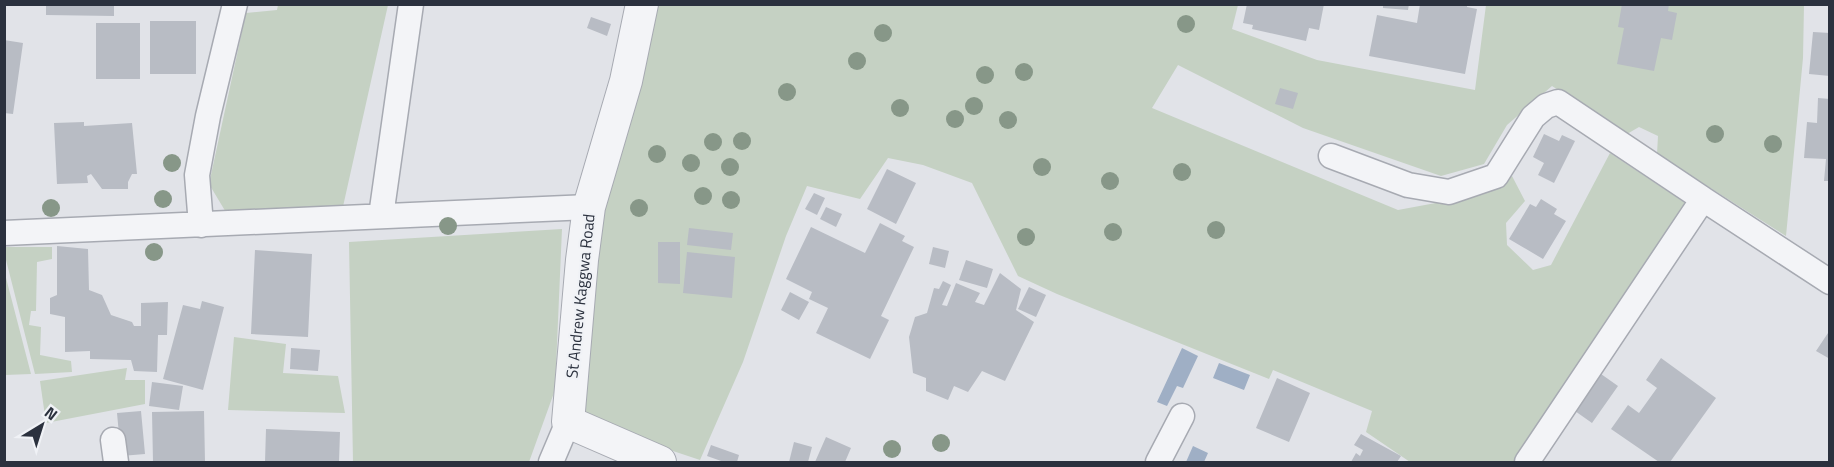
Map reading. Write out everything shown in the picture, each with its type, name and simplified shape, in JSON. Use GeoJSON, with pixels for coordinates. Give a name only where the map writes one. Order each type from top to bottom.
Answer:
{"type":"FeatureCollection","features":[{"type":"Feature","properties":{"kind":"street"},"geometry":{"type":"LineString","coordinates":[[201,225],[197,175],[208,117],[235,4]]}},
{"type":"Feature","properties":{"kind":"street"},"geometry":{"type":"LineString","coordinates":[[381,216],[411,4]]}},
{"type":"Feature","properties":{"kind":"street","name":"St Andrew Kaggwa Road"},"geometry":{"type":"LineString","coordinates":[[568,422],[582,260],[589,207],[626,81],[642,4]]}},
{"type":"Feature","properties":{"kind":"street"},"geometry":{"type":"LineString","coordinates":[[1331,156],[1408,185],[1449,192],[1496,176],[1533,117],[1546,105],[1558,102],[1830,282]]}},
{"type":"Feature","properties":{"kind":"street"},"geometry":{"type":"LineString","coordinates":[[1527,462],[1703,199]]}},
{"type":"Feature","properties":{"kind":"street"},"geometry":{"type":"LineString","coordinates":[[4,233],[154,224],[201,225],[589,207]]}},
{"type":"Feature","properties":{"kind":"street"},"geometry":{"type":"LineString","coordinates":[[1158,462],[1182,416]]}},
{"type":"Feature","properties":{"kind":"street"},"geometry":{"type":"LineString","coordinates":[[551,462],[568,422],[660,462]]}},
{"type":"Feature","properties":{"kind":"green space"},"geometry":{"type":"Polygon","coordinates":[[[278,5],[388,5],[342,211],[227,214],[209,184],[246,13],[277,10],[278,5]]]}},
{"type":"Feature","properties":{"kind":"green space"},"geometry":{"type":"Polygon","coordinates":[[[657,5],[1238,5],[1232,29],[1317,60],[1475,90],[1486,5],[1804,5],[1803,58],[1786,236],[1657,154],[1658,136],[1639,127],[1627,134],[1552,86],[1507,125],[1484,164],[1441,176],[1303,128],[1178,65],[1152,108],[1398,210],[1484,194],[1512,176],[1525,201],[1506,223],[1507,245],[1533,270],[1551,265],[1610,153],[1687,204],[1519,462],[1410,462],[1366,432],[1372,411],[1273,370],[1269,379],[1057,294],[1018,276],[972,183],[923,165],[888,158],[860,199],[807,186],[786,236],[743,362],[700,460],[613,431],[561,408],[573,274],[626,123],[657,5]]]}},
{"type":"Feature","properties":{"kind":"green space"},"geometry":{"type":"Polygon","coordinates":[[[562,229],[555,390],[529,462],[353,462],[349,242],[562,229]]]}},
{"type":"Feature","properties":{"kind":"green space"},"geometry":{"type":"Polygon","coordinates":[[[5,247],[52,247],[52,259],[37,262],[36,311],[31,311],[29,325],[41,327],[40,355],[71,361],[72,372],[35,374],[5,256],[5,247]]]}},
{"type":"Feature","properties":{"kind":"green space"},"geometry":{"type":"Polygon","coordinates":[[[5,274],[31,374],[5,375],[5,274]]]}},
{"type":"Feature","properties":{"kind":"green space"},"geometry":{"type":"Polygon","coordinates":[[[234,337],[286,344],[283,373],[338,376],[345,413],[228,410],[234,337]]]}},
{"type":"Feature","properties":{"kind":"green space"},"geometry":{"type":"Polygon","coordinates":[[[127,368],[125,380],[145,380],[145,404],[46,423],[40,381],[127,368]]]}},
{"type":"Feature","properties":{"kind":"water"},"geometry":{"type":"Polygon","coordinates":[[[1182,348],[1198,356],[1183,388],[1177,386],[1167,406],[1157,402],[1182,348]]]}},
{"type":"Feature","properties":{"kind":"water"},"geometry":{"type":"Polygon","coordinates":[[[1219,363],[1250,375],[1244,390],[1213,378],[1219,363]]]}},
{"type":"Feature","properties":{"kind":"water"},"geometry":{"type":"Polygon","coordinates":[[[1193,446],[1208,453],[1204,462],[1186,462],[1193,446]]]}},
{"type":"Feature","properties":{"kind":"building"},"geometry":{"type":"Polygon","coordinates":[[[46,4],[114,4],[114,16],[46,15],[46,4]]]}},
{"type":"Feature","properties":{"kind":"building"},"geometry":{"type":"Polygon","coordinates":[[[1247,4],[1324,4],[1319,30],[1309,28],[1306,41],[1252,29],[1253,25],[1243,23],[1247,4]]]}},
{"type":"Feature","properties":{"kind":"building"},"geometry":{"type":"Polygon","coordinates":[[[1383,4],[1409,4],[1408,10],[1383,8],[1383,4]]]}},
{"type":"Feature","properties":{"kind":"building"},"geometry":{"type":"Polygon","coordinates":[[[1420,4],[1467,4],[1467,7],[1477,9],[1465,74],[1369,56],[1377,15],[1417,23],[1420,4]]]}},
{"type":"Feature","properties":{"kind":"building"},"geometry":{"type":"Polygon","coordinates":[[[1622,4],[1669,4],[1668,11],[1677,13],[1672,40],[1661,38],[1654,71],[1617,64],[1624,28],[1618,27],[1622,4]]]}},
{"type":"Feature","properties":{"kind":"building"},"geometry":{"type":"Polygon","coordinates":[[[591,17],[611,24],[607,36],[587,28],[591,17]]]}},
{"type":"Feature","properties":{"kind":"building"},"geometry":{"type":"Polygon","coordinates":[[[150,21],[196,21],[196,74],[150,74],[150,21]]]}},
{"type":"Feature","properties":{"kind":"building"},"geometry":{"type":"Polygon","coordinates":[[[96,23],[140,23],[140,79],[96,79],[96,23]]]}},
{"type":"Feature","properties":{"kind":"building"},"geometry":{"type":"Polygon","coordinates":[[[1813,32],[1830,33],[1830,76],[1809,74],[1813,32]]]}},
{"type":"Feature","properties":{"kind":"building"},"geometry":{"type":"Polygon","coordinates":[[[4,40],[23,43],[13,114],[4,113],[4,40]]]}},
{"type":"Feature","properties":{"kind":"building"},"geometry":{"type":"Polygon","coordinates":[[[1280,88],[1298,93],[1293,109],[1275,104],[1280,88]]]}},
{"type":"Feature","properties":{"kind":"building"},"geometry":{"type":"Polygon","coordinates":[[[1818,98],[1830,99],[1830,181],[1824,181],[1826,159],[1804,158],[1807,122],[1817,123],[1818,98]]]}},
{"type":"Feature","properties":{"kind":"building"},"geometry":{"type":"Polygon","coordinates":[[[84,122],[84,126],[132,123],[137,174],[132,174],[128,182],[128,189],[102,189],[91,174],[87,176],[88,183],[57,184],[54,123],[84,122]]]}},
{"type":"Feature","properties":{"kind":"building"},"geometry":{"type":"Polygon","coordinates":[[[1544,134],[1559,141],[1562,135],[1575,141],[1554,183],[1538,175],[1544,163],[1533,157],[1544,134]]]}},
{"type":"Feature","properties":{"kind":"building"},"geometry":{"type":"Polygon","coordinates":[[[887,169],[916,183],[896,224],[867,209],[887,169]]]}},
{"type":"Feature","properties":{"kind":"building"},"geometry":{"type":"Polygon","coordinates":[[[814,193],[825,198],[817,215],[805,209],[814,193]]]}},
{"type":"Feature","properties":{"kind":"building"},"geometry":{"type":"Polygon","coordinates":[[[1541,199],[1557,209],[1554,214],[1566,221],[1543,259],[1509,239],[1530,204],[1536,207],[1541,199]]]}},
{"type":"Feature","properties":{"kind":"building"},"geometry":{"type":"Polygon","coordinates":[[[826,207],[842,214],[836,227],[820,219],[826,207]]]}},
{"type":"Feature","properties":{"kind":"building"},"geometry":{"type":"Polygon","coordinates":[[[880,223],[905,236],[902,241],[914,247],[881,316],[889,320],[870,359],[816,333],[828,308],[809,299],[812,292],[786,279],[811,227],[865,253],[880,223]]]}},
{"type":"Feature","properties":{"kind":"building"},"geometry":{"type":"Polygon","coordinates":[[[689,228],[733,233],[731,250],[687,245],[689,228]]]}},
{"type":"Feature","properties":{"kind":"building"},"geometry":{"type":"Polygon","coordinates":[[[658,242],[680,242],[680,284],[658,283],[658,242]]]}},
{"type":"Feature","properties":{"kind":"building"},"geometry":{"type":"Polygon","coordinates":[[[57,246],[88,249],[89,290],[102,295],[111,315],[132,322],[134,326],[141,326],[141,303],[168,302],[167,335],[158,335],[157,372],[134,371],[131,360],[90,359],[90,351],[65,352],[65,317],[50,314],[50,298],[57,295],[57,246]]]}},
{"type":"Feature","properties":{"kind":"building"},"geometry":{"type":"Polygon","coordinates":[[[933,247],[949,251],[945,268],[929,264],[933,247]]]}},
{"type":"Feature","properties":{"kind":"building"},"geometry":{"type":"Polygon","coordinates":[[[255,250],[312,254],[308,337],[251,334],[255,250]]]}},
{"type":"Feature","properties":{"kind":"building"},"geometry":{"type":"Polygon","coordinates":[[[687,252],[735,257],[732,298],[683,293],[687,252]]]}},
{"type":"Feature","properties":{"kind":"building"},"geometry":{"type":"Polygon","coordinates":[[[966,260],[993,269],[987,288],[959,280],[966,260]]]}},
{"type":"Feature","properties":{"kind":"building"},"geometry":{"type":"Polygon","coordinates":[[[1000,273],[1021,289],[1016,310],[1034,322],[1005,381],[982,371],[968,392],[954,386],[948,400],[926,391],[926,378],[913,373],[909,337],[915,317],[927,313],[934,288],[939,289],[943,281],[951,285],[942,305],[947,306],[956,283],[980,293],[975,302],[984,305],[1000,273]]]}},
{"type":"Feature","properties":{"kind":"building"},"geometry":{"type":"Polygon","coordinates":[[[1029,287],[1046,295],[1036,317],[1018,309],[1029,287]]]}},
{"type":"Feature","properties":{"kind":"building"},"geometry":{"type":"Polygon","coordinates":[[[790,292],[809,302],[799,320],[781,310],[790,292]]]}},
{"type":"Feature","properties":{"kind":"building"},"geometry":{"type":"Polygon","coordinates":[[[202,301],[224,307],[203,390],[163,379],[183,305],[200,309],[202,301]]]}},
{"type":"Feature","properties":{"kind":"building"},"geometry":{"type":"Polygon","coordinates":[[[1830,330],[1830,359],[1816,351],[1830,330]]]}},
{"type":"Feature","properties":{"kind":"building"},"geometry":{"type":"Polygon","coordinates":[[[291,348],[320,350],[318,371],[290,369],[291,348]]]}},
{"type":"Feature","properties":{"kind":"building"},"geometry":{"type":"Polygon","coordinates":[[[1661,358],[1716,398],[1670,462],[1659,462],[1611,429],[1628,405],[1639,413],[1657,388],[1646,380],[1661,358]]]}},
{"type":"Feature","properties":{"kind":"building"},"geometry":{"type":"Polygon","coordinates":[[[1601,374],[1618,386],[1592,423],[1575,411],[1601,374]]]}},
{"type":"Feature","properties":{"kind":"building"},"geometry":{"type":"Polygon","coordinates":[[[1277,378],[1310,393],[1289,442],[1256,428],[1277,378]]]}},
{"type":"Feature","properties":{"kind":"building"},"geometry":{"type":"Polygon","coordinates":[[[152,382],[183,386],[179,410],[149,406],[152,382]]]}},
{"type":"Feature","properties":{"kind":"building"},"geometry":{"type":"Polygon","coordinates":[[[141,411],[145,454],[121,456],[117,413],[141,411]]]}},
{"type":"Feature","properties":{"kind":"building"},"geometry":{"type":"Polygon","coordinates":[[[204,411],[205,462],[153,462],[152,412],[204,411]]]}},
{"type":"Feature","properties":{"kind":"building"},"geometry":{"type":"Polygon","coordinates":[[[266,429],[340,432],[339,462],[265,462],[266,429]]]}},
{"type":"Feature","properties":{"kind":"building"},"geometry":{"type":"Polygon","coordinates":[[[1361,434],[1401,456],[1397,462],[1351,462],[1356,453],[1360,456],[1363,450],[1354,445],[1361,434]]]}},
{"type":"Feature","properties":{"kind":"building"},"geometry":{"type":"Polygon","coordinates":[[[826,437],[851,448],[845,462],[815,462],[826,437]]]}},
{"type":"Feature","properties":{"kind":"building"},"geometry":{"type":"Polygon","coordinates":[[[794,442],[812,447],[808,462],[789,462],[794,442]]]}},
{"type":"Feature","properties":{"kind":"building"},"geometry":{"type":"Polygon","coordinates":[[[711,445],[739,455],[737,462],[724,462],[707,456],[711,445]]]}}]}
